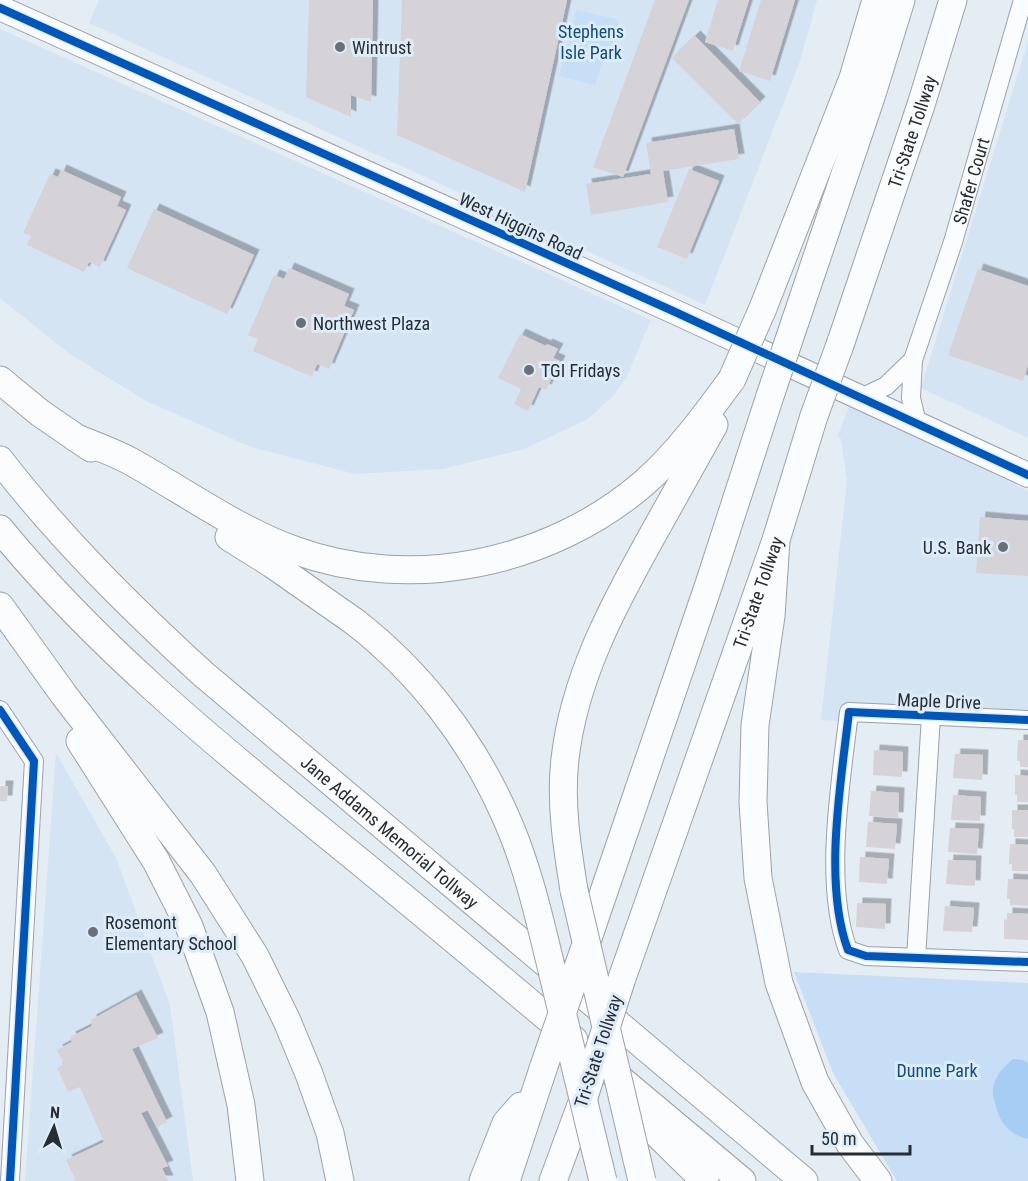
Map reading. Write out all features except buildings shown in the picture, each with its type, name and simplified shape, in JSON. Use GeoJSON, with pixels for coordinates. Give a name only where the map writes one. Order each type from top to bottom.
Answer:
{"type":"FeatureCollection","features":[{"type":"Feature","properties":{"kind":"highway"},"geometry":{"type":"LineString","coordinates":[[642,1181],[574,890],[564,809],[565,760],[580,692],[596,646],[626,583],[718,418],[853,78],[876,0]]}},
{"type":"Feature","properties":{"kind":"highway"},"geometry":{"type":"LineString","coordinates":[[506,1181],[709,584],[901,0]]}},
{"type":"Feature","properties":{"kind":"highway","name":"Tri-State Tollway"},"geometry":{"type":"LineString","coordinates":[[553,1181],[776,540],[814,416],[917,116],[953,0]]}},
{"type":"Feature","properties":{"kind":"highway"},"geometry":{"type":"LineString","coordinates":[[76,438],[127,459],[257,535],[294,550],[331,562],[373,568],[418,570],[454,567],[496,560],[534,548],[574,530],[614,506],[645,483],[680,446],[732,379]]}},
{"type":"Feature","properties":{"kind":"highway"},"geometry":{"type":"LineString","coordinates":[[0,380],[76,438],[131,476],[272,564],[355,622],[396,657],[426,689],[460,735],[486,776],[505,814],[531,889],[603,1181]]}},
{"type":"Feature","properties":{"kind":"highway","name":"Jane Addams Memorial Tollway"},"geometry":{"type":"LineString","coordinates":[[0,460],[85,559],[135,611],[202,674],[804,1181]]}},
{"type":"Feature","properties":{"kind":"highway"},"geometry":{"type":"LineString","coordinates":[[0,529],[87,625],[160,695],[742,1181]]}},
{"type":"Feature","properties":{"kind":"highway"},"geometry":{"type":"LineString","coordinates":[[776,540],[771,616],[755,725],[753,802],[758,878],[779,983],[814,1082],[850,1144],[878,1181]]}},
{"type":"Feature","properties":{"kind":"highway"},"geometry":{"type":"LineString","coordinates":[[0,606],[36,657],[203,874],[255,956],[287,1021],[309,1074],[330,1133],[340,1181]]}},
{"type":"Feature","properties":{"kind":"highway"},"geometry":{"type":"LineString","coordinates":[[36,657],[54,699],[156,861],[189,926],[220,1011],[242,1105],[250,1181]]}},
{"type":"Feature","properties":{"kind":"highway"},"geometry":{"type":"LineString","coordinates":[[586,1050],[610,1087],[705,1181]]}},
{"type":"Feature","properties":{"kind":"highway"},"geometry":{"type":"LineString","coordinates":[[483,1181],[506,1123],[540,1078]]}},
{"type":"Feature","properties":{"kind":"main road","name":"West Higgins Road"},"geometry":{"type":"LineString","coordinates":[[0,8],[1028,475]]}},
{"type":"Feature","properties":{"kind":"street","name":"Shafer Court"},"geometry":{"type":"LineString","coordinates":[[917,423],[911,398],[913,360],[953,242],[1023,0]]}},
{"type":"Feature","properties":{"kind":"street","name":"Shafer Court"},"geometry":{"type":"LineString","coordinates":[[861,398],[886,386],[913,360]]}},
{"type":"Feature","properties":{"kind":"street"},"geometry":{"type":"LineString","coordinates":[[0,710],[33,761],[7,1117],[10,1181]]}},
{"type":"Feature","properties":{"kind":"street","name":"Maple Drive"},"geometry":{"type":"LineString","coordinates":[[931,716],[916,958],[866,956],[848,950],[841,932],[837,900],[836,827],[849,712],[1028,720]]}},
{"type":"Feature","properties":{"kind":"street"},"geometry":{"type":"LineString","coordinates":[[916,958],[1028,962]]}},
{"type":"Feature","properties":{"kind":"shaded area"},"geometry":{"type":"Polygon","coordinates":[[[99,0],[817,0],[800,61],[705,305],[89,23],[99,0]]]}},
{"type":"Feature","properties":{"kind":"shaded area"},"geometry":{"type":"Polygon","coordinates":[[[0,29],[651,320],[626,378],[614,395],[588,419],[524,449],[442,469],[355,474],[251,447],[146,401],[70,354],[0,298],[0,29]]]}},
{"type":"Feature","properties":{"kind":"shaded area"},"geometry":{"type":"Polygon","coordinates":[[[1028,41],[1028,438],[921,388],[1028,41]]]}},
{"type":"Feature","properties":{"kind":"shaded area"},"geometry":{"type":"Polygon","coordinates":[[[850,404],[1028,491],[1028,731],[821,720],[847,480],[841,439],[837,437],[850,404]]]}},
{"type":"Feature","properties":{"kind":"shaded area","name":"Rosemont Elementary School"},"geometry":{"type":"Polygon","coordinates":[[[56,753],[116,858],[170,1005],[193,1181],[25,1181],[56,753]]]}},
{"type":"Feature","properties":{"kind":"shaded area"},"geometry":{"type":"Polygon","coordinates":[[[1013,1059],[1028,1063],[1028,1139],[1010,1131],[1002,1122],[993,1095],[997,1076],[1013,1059]]]}},
{"type":"Feature","properties":{"kind":"green space","name":"Stephens Isle Park"},"geometry":{"type":"Polygon","coordinates":[[[576,10],[616,19],[620,28],[611,34],[620,49],[603,60],[595,85],[559,76],[576,10]]]}},
{"type":"Feature","properties":{"kind":"green space","name":"Dunne Park"},"geometry":{"type":"Polygon","coordinates":[[[794,972],[1028,983],[1028,1181],[897,1181],[833,1073],[794,972]]]}},
{"type":"Feature","properties":{"kind":"cycle path"},"geometry":{"type":"LineString","coordinates":[[0,8],[673,311],[1028,475]]}},
{"type":"Feature","properties":{"kind":"cycle path"},"geometry":{"type":"LineString","coordinates":[[0,710],[34,761],[10,1181]]}},
{"type":"Feature","properties":{"kind":"cycle path"},"geometry":{"type":"LineString","coordinates":[[1028,720],[849,712],[836,832],[835,864],[836,894],[848,950],[866,956],[1028,962]]}},
{"type":"Feature","properties":{"kind":"place","name":"Wintrust"},"geometry":{"type":"Point","coordinates":[340,47]}},
{"type":"Feature","properties":{"kind":"place","name":"Northwest Plaza"},"geometry":{"type":"Point","coordinates":[301,323]}},
{"type":"Feature","properties":{"kind":"place","name":"TGI Fridays"},"geometry":{"type":"Point","coordinates":[529,370]}},
{"type":"Feature","properties":{"kind":"place","name":"U.S. Bank"},"geometry":{"type":"Point","coordinates":[1003,547]}},
{"type":"Feature","properties":{"kind":"place","name":"Rosemont Elementary School"},"geometry":{"type":"Point","coordinates":[93,932]}}]}
